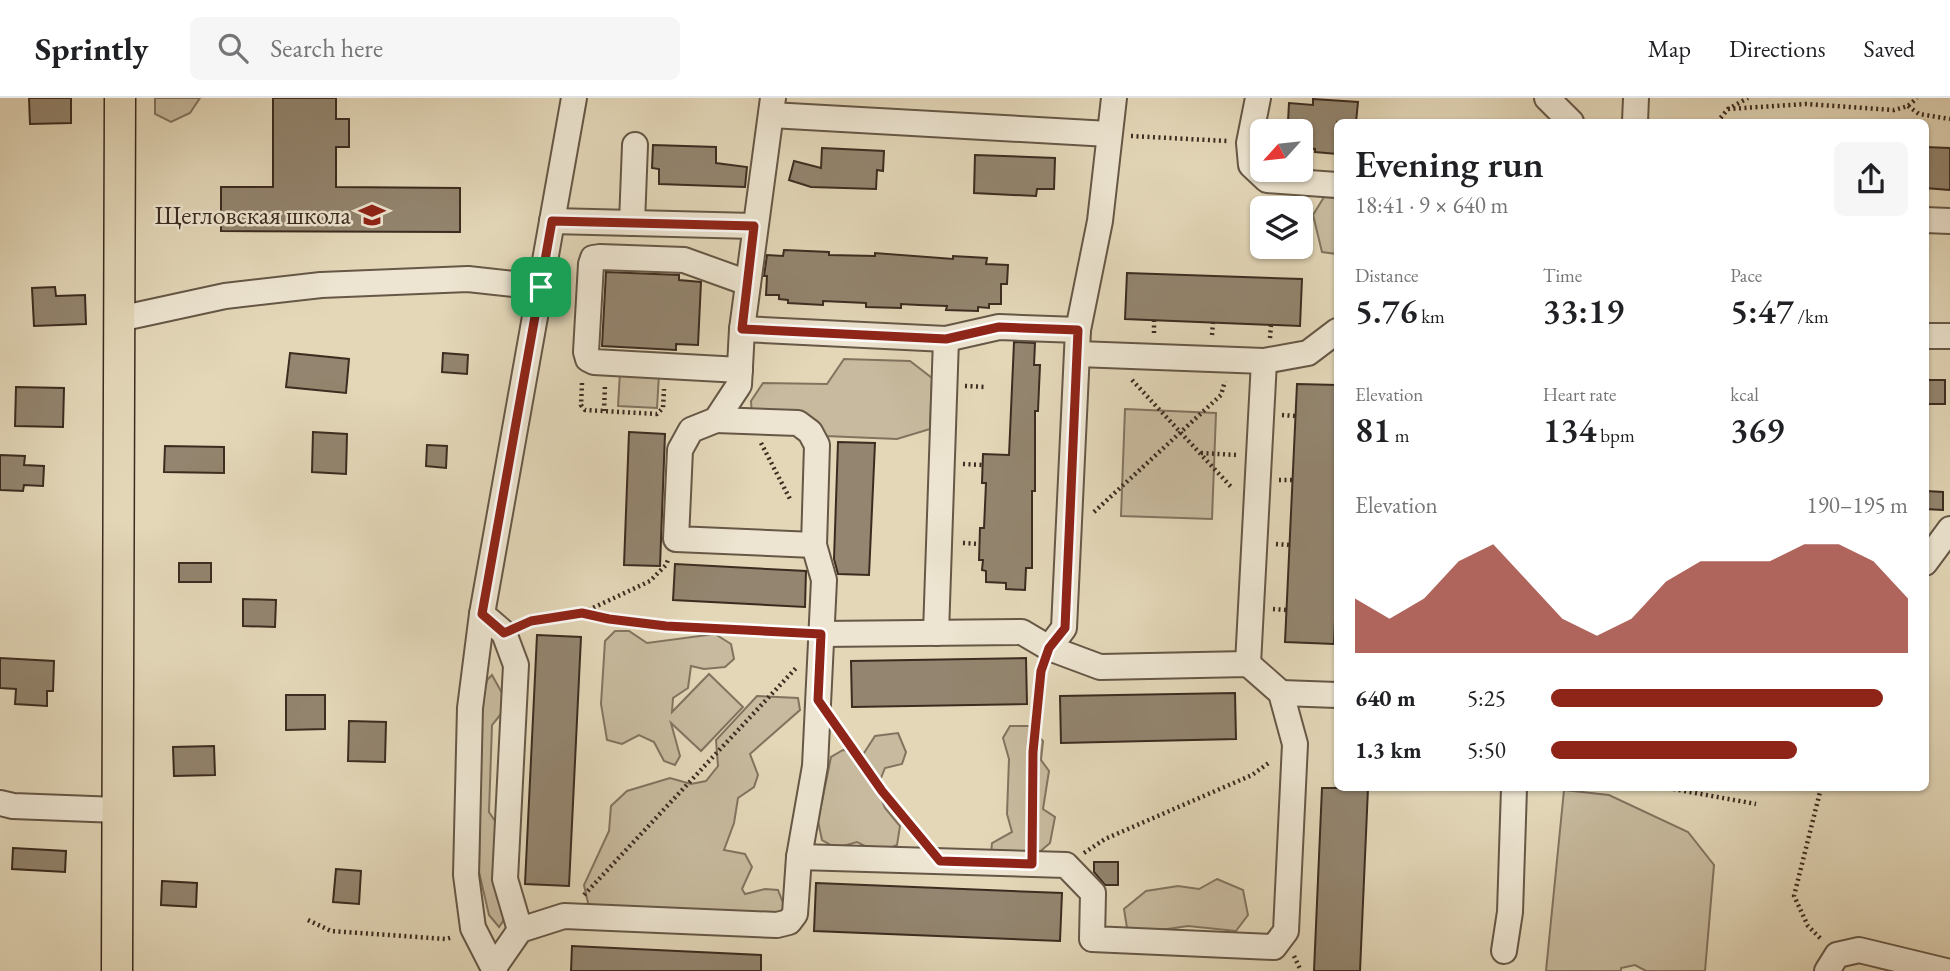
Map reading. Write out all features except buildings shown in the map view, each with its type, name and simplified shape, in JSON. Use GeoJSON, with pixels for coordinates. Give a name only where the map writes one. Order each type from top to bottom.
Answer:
{"type":"FeatureCollection","features":[{"type":"Feature","properties":{"kind":"main road"},"geometry":{"type":"LineString","coordinates":[[117,971],[120,98]]}},
{"type":"Feature","properties":{"kind":"street"},"geometry":{"type":"LineString","coordinates":[[575,98],[482,614],[470,708],[466,875],[473,928],[497,969],[520,930],[564,916],[777,925],[789,922],[795,914],[799,857],[815,766],[824,580],[814,545],[817,445],[810,432],[798,423],[716,420],[691,430],[680,450],[676,539],[814,545]]}},
{"type":"Feature","properties":{"kind":"street"},"geometry":{"type":"LineString","coordinates":[[1049,648],[1065,628],[1078,342],[1100,220],[1114,98]]}},
{"type":"Feature","properties":{"kind":"street"},"geometry":{"type":"LineString","coordinates":[[1258,98],[1249,142],[1251,165],[1267,180],[1334,185]]}},
{"type":"Feature","properties":{"kind":"street"},"geometry":{"type":"LineString","coordinates":[[1547,98],[1568,119]]}},
{"type":"Feature","properties":{"kind":"street"},"geometry":{"type":"LineString","coordinates":[[1635,119],[1636,98]]}},
{"type":"Feature","properties":{"kind":"street"},"geometry":{"type":"LineString","coordinates":[[716,420],[739,385],[742,329],[754,226],[772,106],[1109,134]]}},
{"type":"Feature","properties":{"kind":"street"},"geometry":{"type":"LineString","coordinates":[[632,223],[635,145]]}},
{"type":"Feature","properties":{"kind":"street"},"geometry":{"type":"LineString","coordinates":[[1929,220],[1950,221]]}},
{"type":"Feature","properties":{"kind":"street"},"geometry":{"type":"LineString","coordinates":[[552,221],[754,226]]}},
{"type":"Feature","properties":{"kind":"street"},"geometry":{"type":"LineString","coordinates":[[740,370],[594,362],[588,359],[586,352],[591,264],[593,258],[600,257],[684,260],[748,283]]}},
{"type":"Feature","properties":{"kind":"street"},"geometry":{"type":"LineString","coordinates":[[119,319],[225,296],[321,285],[468,279],[541,287]]}},
{"type":"Feature","properties":{"kind":"street"},"geometry":{"type":"LineString","coordinates":[[742,329],[946,339],[999,327],[1078,342],[1111,356],[1264,361],[1308,353],[1334,333]]}},
{"type":"Feature","properties":{"kind":"street"},"geometry":{"type":"LineString","coordinates":[[1929,335],[1950,336]]}},
{"type":"Feature","properties":{"kind":"street"},"geometry":{"type":"LineString","coordinates":[[936,633],[946,339]]}},
{"type":"Feature","properties":{"kind":"street"},"geometry":{"type":"LineString","coordinates":[[1248,664],[1264,361]]}},
{"type":"Feature","properties":{"kind":"street"},"geometry":{"type":"LineString","coordinates":[[1929,558],[1950,529]]}},
{"type":"Feature","properties":{"kind":"street"},"geometry":{"type":"LineString","coordinates":[[482,614],[504,633],[516,665],[505,879],[520,930]]}},
{"type":"Feature","properties":{"kind":"street"},"geometry":{"type":"LineString","coordinates":[[799,857],[1066,865],[1093,892],[1092,939],[1274,947],[1286,931],[1295,744],[1281,693],[1248,664],[1100,667],[1049,648],[1022,632],[821,634]]}},
{"type":"Feature","properties":{"kind":"street"},"geometry":{"type":"LineString","coordinates":[[1281,693],[1334,695]]}},
{"type":"Feature","properties":{"kind":"street"},"geometry":{"type":"LineString","coordinates":[[1504,951],[1510,912],[1514,791]]}},
{"type":"Feature","properties":{"kind":"street"},"geometry":{"type":"LineString","coordinates":[[0,803],[13,806],[118,810]]}},
{"type":"Feature","properties":{"kind":"street"},"geometry":{"type":"LineString","coordinates":[[1832,963],[1859,950],[1946,971]]}},
{"type":"Feature","properties":{"kind":"path"},"geometry":{"type":"LineString","coordinates":[[1720,119],[1728,109],[1748,98]]}},
{"type":"Feature","properties":{"kind":"path"},"geometry":{"type":"LineString","coordinates":[[1728,109],[1806,104],[1894,110],[1908,106],[1917,98]]}},
{"type":"Feature","properties":{"kind":"path"},"geometry":{"type":"LineString","coordinates":[[1908,106],[1919,114],[1950,119]]}},
{"type":"Feature","properties":{"kind":"path"},"geometry":{"type":"LineString","coordinates":[[1109,134],[1249,142]]}},
{"type":"Feature","properties":{"kind":"path"},"geometry":{"type":"LineString","coordinates":[[1111,356],[1237,494],[1257,502]]}},
{"type":"Feature","properties":{"kind":"path"},"geometry":{"type":"LineString","coordinates":[[588,359],[583,366],[581,405],[585,410],[657,414],[663,408],[665,366]]}},
{"type":"Feature","properties":{"kind":"path"},"geometry":{"type":"LineString","coordinates":[[1069,535],[1221,395],[1231,360]]}},
{"type":"Feature","properties":{"kind":"path"},"geometry":{"type":"LineString","coordinates":[[750,421],[795,508]]}},
{"type":"Feature","properties":{"kind":"path"},"geometry":{"type":"LineString","coordinates":[[1200,453],[1259,457]]}},
{"type":"Feature","properties":{"kind":"path"},"geometry":{"type":"LineString","coordinates":[[504,633],[531,621],[582,613],[650,581],[666,565],[670,555]]}},
{"type":"Feature","properties":{"kind":"path"},"geometry":{"type":"LineString","coordinates":[[564,916],[808,656],[821,634],[666,626],[582,613]]}},
{"type":"Feature","properties":{"kind":"path"},"geometry":{"type":"LineString","coordinates":[[1032,864],[1033,752],[1041,671],[1049,648]]}},
{"type":"Feature","properties":{"kind":"path"},"geometry":{"type":"LineString","coordinates":[[818,700],[882,791],[940,861]]}},
{"type":"Feature","properties":{"kind":"path"},"geometry":{"type":"LineString","coordinates":[[1066,865],[1105,839],[1252,775],[1295,744]]}},
{"type":"Feature","properties":{"kind":"path"},"geometry":{"type":"LineString","coordinates":[[1684,791],[1756,804]]}},
{"type":"Feature","properties":{"kind":"path"},"geometry":{"type":"LineString","coordinates":[[1820,791],[1794,895],[1808,926],[1832,963]]}},
{"type":"Feature","properties":{"kind":"path"},"geometry":{"type":"LineString","coordinates":[[308,920],[331,931],[446,939],[461,936],[473,928]]}},
{"type":"Feature","properties":{"kind":"shaded area"},"geometry":{"type":"Polygon","coordinates":[[[155,98],[200,98],[190,113],[171,122],[155,114],[155,98]]]}},
{"type":"Feature","properties":{"kind":"shaded area"},"geometry":{"type":"Polygon","coordinates":[[[1324,197],[1334,198],[1334,254],[1322,252],[1313,215],[1324,197]]]}},
{"type":"Feature","properties":{"kind":"shaded area"},"geometry":{"type":"Polygon","coordinates":[[[844,359],[910,361],[932,378],[930,429],[897,439],[825,436],[752,416],[751,401],[763,383],[827,384],[844,359]]]}},
{"type":"Feature","properties":{"kind":"shaded area"},"geometry":{"type":"Polygon","coordinates":[[[620,372],[659,374],[657,408],[618,406],[620,372]]]}},
{"type":"Feature","properties":{"kind":"shaded area"},"geometry":{"type":"Polygon","coordinates":[[[1125,409],[1216,413],[1212,519],[1121,516],[1125,409]]]}},
{"type":"Feature","properties":{"kind":"shaded area"},"geometry":{"type":"Polygon","coordinates":[[[615,631],[629,631],[647,643],[715,634],[731,644],[734,659],[725,667],[704,669],[691,666],[688,688],[673,698],[672,712],[709,674],[743,707],[701,751],[671,723],[680,756],[675,765],[664,761],[654,742],[639,735],[622,744],[607,740],[601,704],[605,641],[615,631]]]}},
{"type":"Feature","properties":{"kind":"shaded area"},"geometry":{"type":"Polygon","coordinates":[[[492,675],[502,693],[501,714],[492,725],[489,812],[503,833],[510,911],[499,927],[489,915],[479,872],[482,704],[487,680],[492,675]]]}},
{"type":"Feature","properties":{"kind":"shaded area"},"geometry":{"type":"Polygon","coordinates":[[[757,696],[798,698],[800,710],[750,754],[758,775],[754,787],[738,798],[734,823],[724,850],[745,854],[752,867],[742,889],[745,894],[765,889],[778,890],[785,908],[773,916],[601,911],[588,903],[584,885],[609,831],[611,806],[627,791],[670,778],[691,784],[706,781],[718,766],[716,740],[757,696]]]}},
{"type":"Feature","properties":{"kind":"shaded area"},"geometry":{"type":"Polygon","coordinates":[[[1010,726],[1029,726],[1043,741],[1041,760],[1049,771],[1043,809],[1055,817],[1050,843],[1036,855],[991,854],[992,843],[1012,832],[1007,814],[1009,759],[1003,738],[1010,726]]]}},
{"type":"Feature","properties":{"kind":"shaded area"},"geometry":{"type":"Polygon","coordinates":[[[898,733],[906,752],[902,764],[885,768],[877,788],[885,808],[900,826],[897,845],[879,853],[857,842],[836,848],[822,840],[818,821],[831,757],[843,750],[864,753],[875,736],[898,733]]]}},
{"type":"Feature","properties":{"kind":"shaded area"},"geometry":{"type":"Polygon","coordinates":[[[1564,791],[1609,795],[1688,832],[1714,865],[1705,971],[1646,971],[1635,965],[1621,968],[1621,971],[1546,971],[1564,791]]]}},
{"type":"Feature","properties":{"kind":"shaded area"},"geometry":{"type":"Polygon","coordinates":[[[1217,879],[1243,890],[1248,915],[1236,931],[1188,926],[1140,933],[1127,928],[1124,909],[1146,891],[1178,886],[1199,889],[1217,879]]]}},
{"type":"Feature","properties":{"kind":"place","name":"Щегловская школа"},"geometry":{"type":"Point","coordinates":[372,215]}},
{"type":"Feature","properties":{"kind":"route"},"geometry":{"type":"LineString","coordinates":[[552,221],[754,226],[742,329],[946,339],[999,327],[1078,330],[1065,628],[1049,648],[1041,671],[1033,752],[1032,864],[940,861],[882,791],[818,700],[821,634],[666,626],[582,613],[531,621],[504,633],[482,614],[541,287],[552,221]]}}]}
